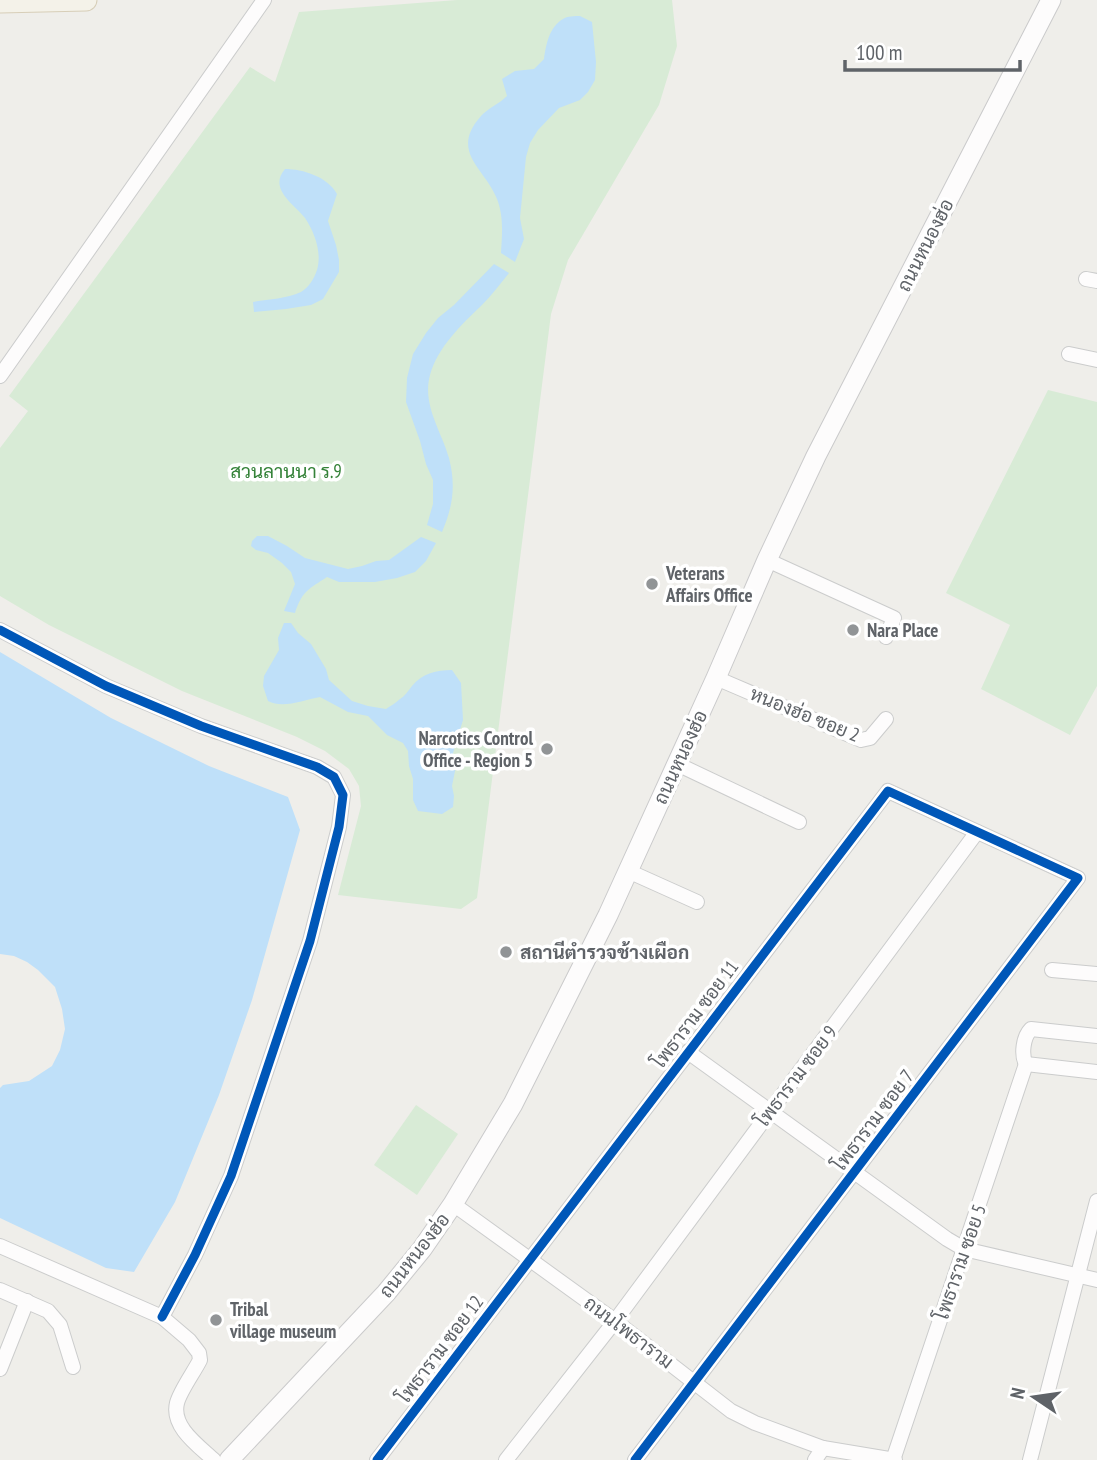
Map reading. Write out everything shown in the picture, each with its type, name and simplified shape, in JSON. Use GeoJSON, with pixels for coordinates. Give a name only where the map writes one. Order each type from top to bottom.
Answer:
{"type":"FeatureCollection","features":[{"type":"Feature","properties":{"kind":"main road"},"geometry":{"type":"LineString","coordinates":[[0,2],[86,0]]}},
{"type":"Feature","properties":{"kind":"main road","name":"ถนนหนองฮ่อ"},"geometry":{"type":"LineString","coordinates":[[229,1460],[386,1293],[422,1249],[453,1204],[513,1104],[588,957],[816,456],[1051,0]]}},
{"type":"Feature","properties":{"kind":"street"},"geometry":{"type":"LineString","coordinates":[[0,376],[264,0]]}},
{"type":"Feature","properties":{"kind":"street"},"geometry":{"type":"LineString","coordinates":[[1069,354],[1097,360]]}},
{"type":"Feature","properties":{"kind":"street"},"geometry":{"type":"LineString","coordinates":[[767,559],[894,618],[886,637]]}},
{"type":"Feature","properties":{"kind":"street"},"geometry":{"type":"LineString","coordinates":[[0,630],[106,686],[201,726],[317,767],[334,777],[343,795],[339,827],[310,941],[240,1152],[195,1255],[162,1317]]}},
{"type":"Feature","properties":{"kind":"street","name":"หนองฮ่อ ซอย 2"},"geometry":{"type":"LineString","coordinates":[[716,678],[861,740],[870,738],[886,719]]}},
{"type":"Feature","properties":{"kind":"street"},"geometry":{"type":"LineString","coordinates":[[677,764],[799,822]]}},
{"type":"Feature","properties":{"kind":"street","name":"โพธาราม ซอย 11"},"geometry":{"type":"LineString","coordinates":[[530,1259],[888,791],[977,832]]}},
{"type":"Feature","properties":{"kind":"street","name":"โพธาราม ซอย 7"},"geometry":{"type":"LineString","coordinates":[[635,1460],[1078,878],[977,832]]}},
{"type":"Feature","properties":{"kind":"street","name":"โพธาราม ซอย 9"},"geometry":{"type":"LineString","coordinates":[[506,1460],[615,1321],[977,832]]}},
{"type":"Feature","properties":{"kind":"street"},"geometry":{"type":"LineString","coordinates":[[628,871],[697,902]]}},
{"type":"Feature","properties":{"kind":"street"},"geometry":{"type":"LineString","coordinates":[[1052,970],[1097,974]]}},
{"type":"Feature","properties":{"kind":"street","name":"โพธาราม ซอย 5"},"geometry":{"type":"LineString","coordinates":[[894,1460],[1026,1064],[1023,1057],[1026,1036],[1031,1029],[1037,1029],[1097,1036]]}},
{"type":"Feature","properties":{"kind":"street"},"geometry":{"type":"LineString","coordinates":[[688,1052],[964,1249],[1097,1280]]}},
{"type":"Feature","properties":{"kind":"street"},"geometry":{"type":"LineString","coordinates":[[1026,1064],[1097,1072]]}},
{"type":"Feature","properties":{"kind":"street"},"geometry":{"type":"LineString","coordinates":[[1030,1460],[1097,1201]]}},
{"type":"Feature","properties":{"kind":"street","name":"ถนนโพธาราม"},"geometry":{"type":"LineString","coordinates":[[453,1204],[615,1321],[731,1410],[819,1454],[894,1460]]}},
{"type":"Feature","properties":{"kind":"street"},"geometry":{"type":"LineString","coordinates":[[0,1246],[162,1317],[189,1340],[199,1353],[200,1360],[177,1402],[176,1416],[187,1435],[214,1460]]}},
{"type":"Feature","properties":{"kind":"street","name":"โพธาราม ซอย 12"},"geometry":{"type":"LineString","coordinates":[[377,1460],[530,1259]]}},
{"type":"Feature","properties":{"kind":"street"},"geometry":{"type":"LineString","coordinates":[[0,1290],[48,1311],[60,1325],[73,1367]]}},
{"type":"Feature","properties":{"kind":"street"},"geometry":{"type":"LineString","coordinates":[[0,1369],[27,1301]]}},
{"type":"Feature","properties":{"kind":"green space","name":"สวนลานนา ร.9"},"geometry":{"type":"Polygon","coordinates":[[[457,0],[672,0],[677,46],[659,105],[568,260],[551,314],[477,898],[461,909],[338,895],[361,806],[359,786],[349,769],[325,751],[297,737],[182,691],[49,625],[0,596],[0,448],[28,411],[9,396],[250,67],[275,82],[299,12],[457,0]]]}},
{"type":"Feature","properties":{"kind":"green space"},"geometry":{"type":"Polygon","coordinates":[[[1048,390],[1097,402],[1097,686],[1070,735],[981,689],[1010,625],[946,593],[1048,390]]]}},
{"type":"Feature","properties":{"kind":"green space"},"geometry":{"type":"Polygon","coordinates":[[[416,1105],[458,1134],[417,1195],[374,1165],[416,1105]]]}},
{"type":"Feature","properties":{"kind":"water"},"geometry":{"type":"Polygon","coordinates":[[[571,16],[580,16],[592,22],[595,80],[580,100],[559,108],[538,130],[530,143],[526,157],[520,218],[524,239],[515,262],[501,253],[501,212],[492,188],[472,159],[468,140],[481,116],[507,96],[502,79],[515,71],[534,69],[544,59],[551,31],[558,22],[571,16]]]}},
{"type":"Feature","properties":{"kind":"water"},"geometry":{"type":"Polygon","coordinates":[[[285,169],[314,175],[328,183],[337,194],[328,221],[336,245],[339,272],[323,299],[311,305],[254,312],[253,302],[301,292],[311,282],[317,270],[318,250],[312,230],[281,190],[279,183],[285,169]]]}},
{"type":"Feature","properties":{"kind":"water"},"geometry":{"type":"Polygon","coordinates":[[[494,264],[509,273],[451,337],[430,375],[430,407],[449,458],[453,487],[451,505],[442,532],[427,525],[433,504],[433,480],[406,402],[407,378],[413,354],[426,333],[494,264]]]}},
{"type":"Feature","properties":{"kind":"water"},"geometry":{"type":"Polygon","coordinates":[[[257,536],[268,536],[305,558],[348,569],[389,560],[421,537],[436,543],[426,561],[415,572],[397,578],[375,582],[339,582],[327,577],[307,591],[295,613],[284,611],[295,584],[291,572],[268,553],[251,546],[257,536]]]}},
{"type":"Feature","properties":{"kind":"water"},"geometry":{"type":"Polygon","coordinates":[[[284,623],[291,623],[311,644],[326,669],[329,680],[352,701],[368,706],[386,709],[425,675],[452,670],[461,683],[463,720],[453,753],[456,766],[452,786],[453,807],[442,814],[418,811],[413,800],[413,779],[408,751],[403,743],[387,735],[368,716],[348,712],[320,697],[287,704],[268,701],[263,686],[264,676],[279,650],[278,638],[284,623]]]}},
{"type":"Feature","properties":{"kind":"water"},"geometry":{"type":"Polygon","coordinates":[[[0,652],[111,718],[209,766],[288,797],[300,830],[252,1000],[219,1095],[175,1202],[134,1272],[106,1268],[0,1218],[0,1088],[3,1085],[29,1081],[52,1066],[60,1050],[65,1029],[55,987],[27,962],[0,954],[0,652]]]}},
{"type":"Feature","properties":{"kind":"cycle path"},"geometry":{"type":"LineString","coordinates":[[0,630],[106,686],[201,726],[317,767],[334,777],[343,795],[339,827],[310,941],[231,1176],[195,1255],[162,1317]]}},
{"type":"Feature","properties":{"kind":"cycle path"},"geometry":{"type":"LineString","coordinates":[[377,1460],[888,791],[1078,878],[635,1460]]}},
{"type":"Feature","properties":{"kind":"place","name":"Veterans Affairs Office"},"geometry":{"type":"Point","coordinates":[652,584]}},
{"type":"Feature","properties":{"kind":"place","name":"Nara Place"},"geometry":{"type":"Point","coordinates":[853,630]}},
{"type":"Feature","properties":{"kind":"place","name":"Narcotics Control Office - Region 5"},"geometry":{"type":"Point","coordinates":[547,749]}},
{"type":"Feature","properties":{"kind":"place","name":"สถานีตำรวจช้างเผือก"},"geometry":{"type":"Point","coordinates":[506,952]}},
{"type":"Feature","properties":{"kind":"place","name":"Tribal village museum"},"geometry":{"type":"Point","coordinates":[216,1320]}}]}
